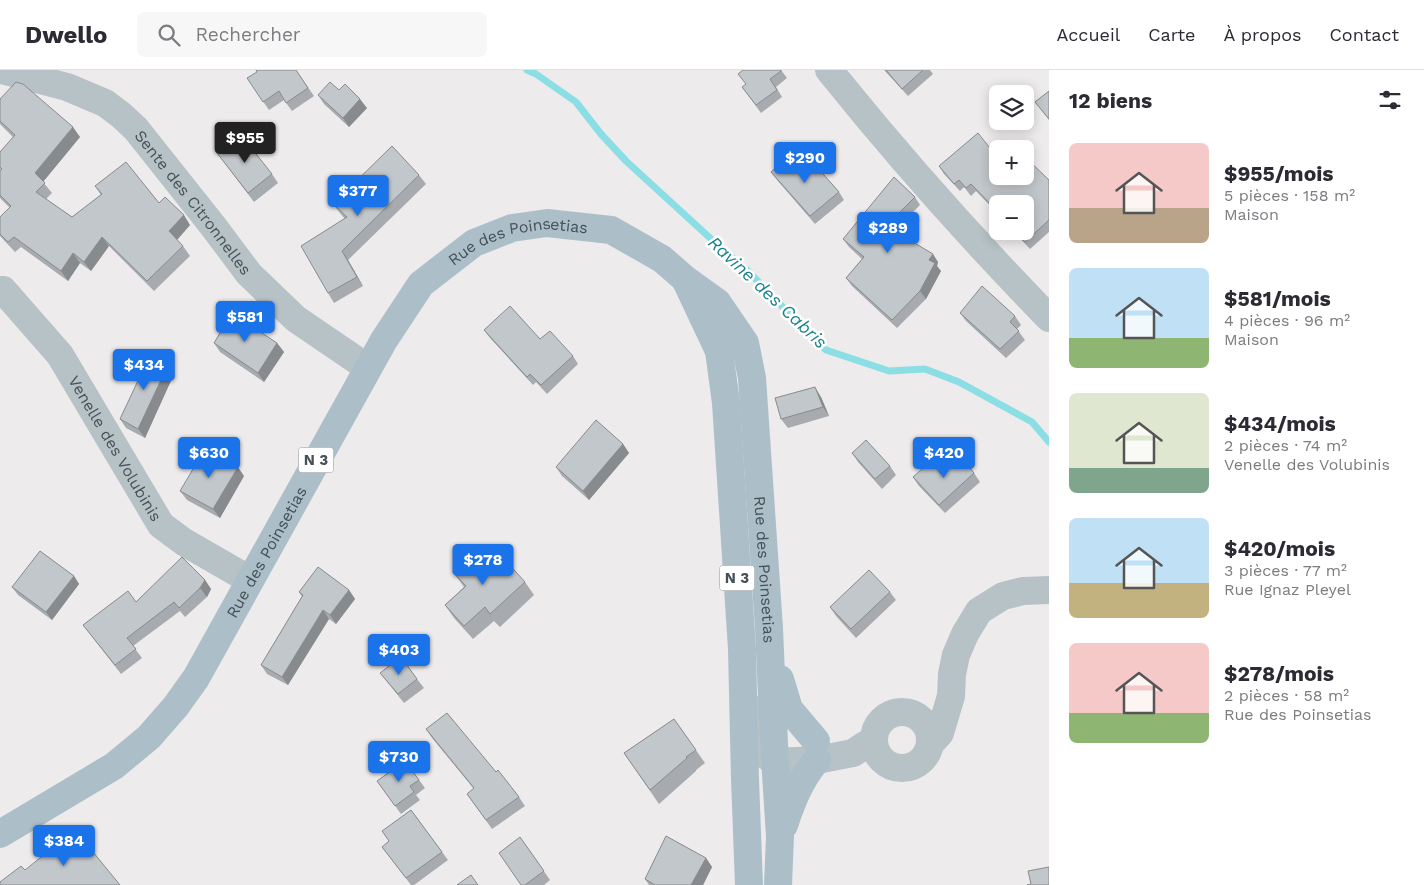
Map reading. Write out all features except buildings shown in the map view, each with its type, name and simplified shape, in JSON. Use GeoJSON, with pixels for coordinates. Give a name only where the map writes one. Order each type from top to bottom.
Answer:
{"type":"FeatureCollection","features":[{"type":"Feature","properties":{"kind":"main road","name":"Rue des Poinsetias"},"geometry":{"type":"LineString","coordinates":[[0,834],[114,766],[149,738],[176,706],[196,678],[368,368],[420,284],[474,242],[512,228],[547,223],[611,230],[662,259],[685,279],[717,302],[745,343],[752,378],[769,628],[770,752],[780,836],[778,885]]}},
{"type":"Feature","properties":{"kind":"main road","name":"Rue des Poinsetias"},"geometry":{"type":"LineString","coordinates":[[685,279],[719,351],[726,403],[742,649],[749,885]]}},
{"type":"Feature","properties":{"kind":"main road"},"geometry":{"type":"LineString","coordinates":[[769,628],[789,708],[816,751],[794,797],[780,836]]}},
{"type":"Feature","properties":{"kind":"street","name":"Sente des Citronnelles"},"geometry":{"type":"LineString","coordinates":[[2,70],[66,87],[105,104],[121,115],[136,129],[213,226],[248,274],[296,319],[368,368]]}},
{"type":"Feature","properties":{"kind":"street"},"geometry":{"type":"LineString","coordinates":[[829,70],[925,185],[997,265],[1049,318]]}},
{"type":"Feature","properties":{"kind":"street","name":"Venelle des Volubinis"},"geometry":{"type":"LineString","coordinates":[[4,290],[60,355],[161,525],[184,542],[250,580]]}},
{"type":"Feature","properties":{"kind":"street"},"geometry":{"type":"LineString","coordinates":[[870,745],[881,759],[897,768],[907,768],[924,758],[930,744],[940,733],[951,696],[952,674],[956,654],[964,634],[979,611],[1003,596],[1036,591]]}},
{"type":"Feature","properties":{"kind":"street"},"geometry":{"type":"LineString","coordinates":[[742,649],[748,661],[751,675],[754,734],[770,752]]}},
{"type":"Feature","properties":{"kind":"street"},"geometry":{"type":"LineString","coordinates":[[912,713],[937,696],[952,674]]}},
{"type":"Feature","properties":{"kind":"street"},"geometry":{"type":"LineString","coordinates":[[745,779],[770,752],[816,751],[853,753],[870,745],[883,719],[890,714],[899,712],[917,715],[924,722],[929,730],[930,744]]}},
{"type":"Feature","properties":{"kind":"waterway","name":"Ravine des Cabris"},"geometry":{"type":"LineString","coordinates":[[527,70],[536,74],[576,102],[601,134],[626,161],[748,271],[826,350],[889,371],[925,369],[959,382],[1032,422],[1049,442]]}}]}
